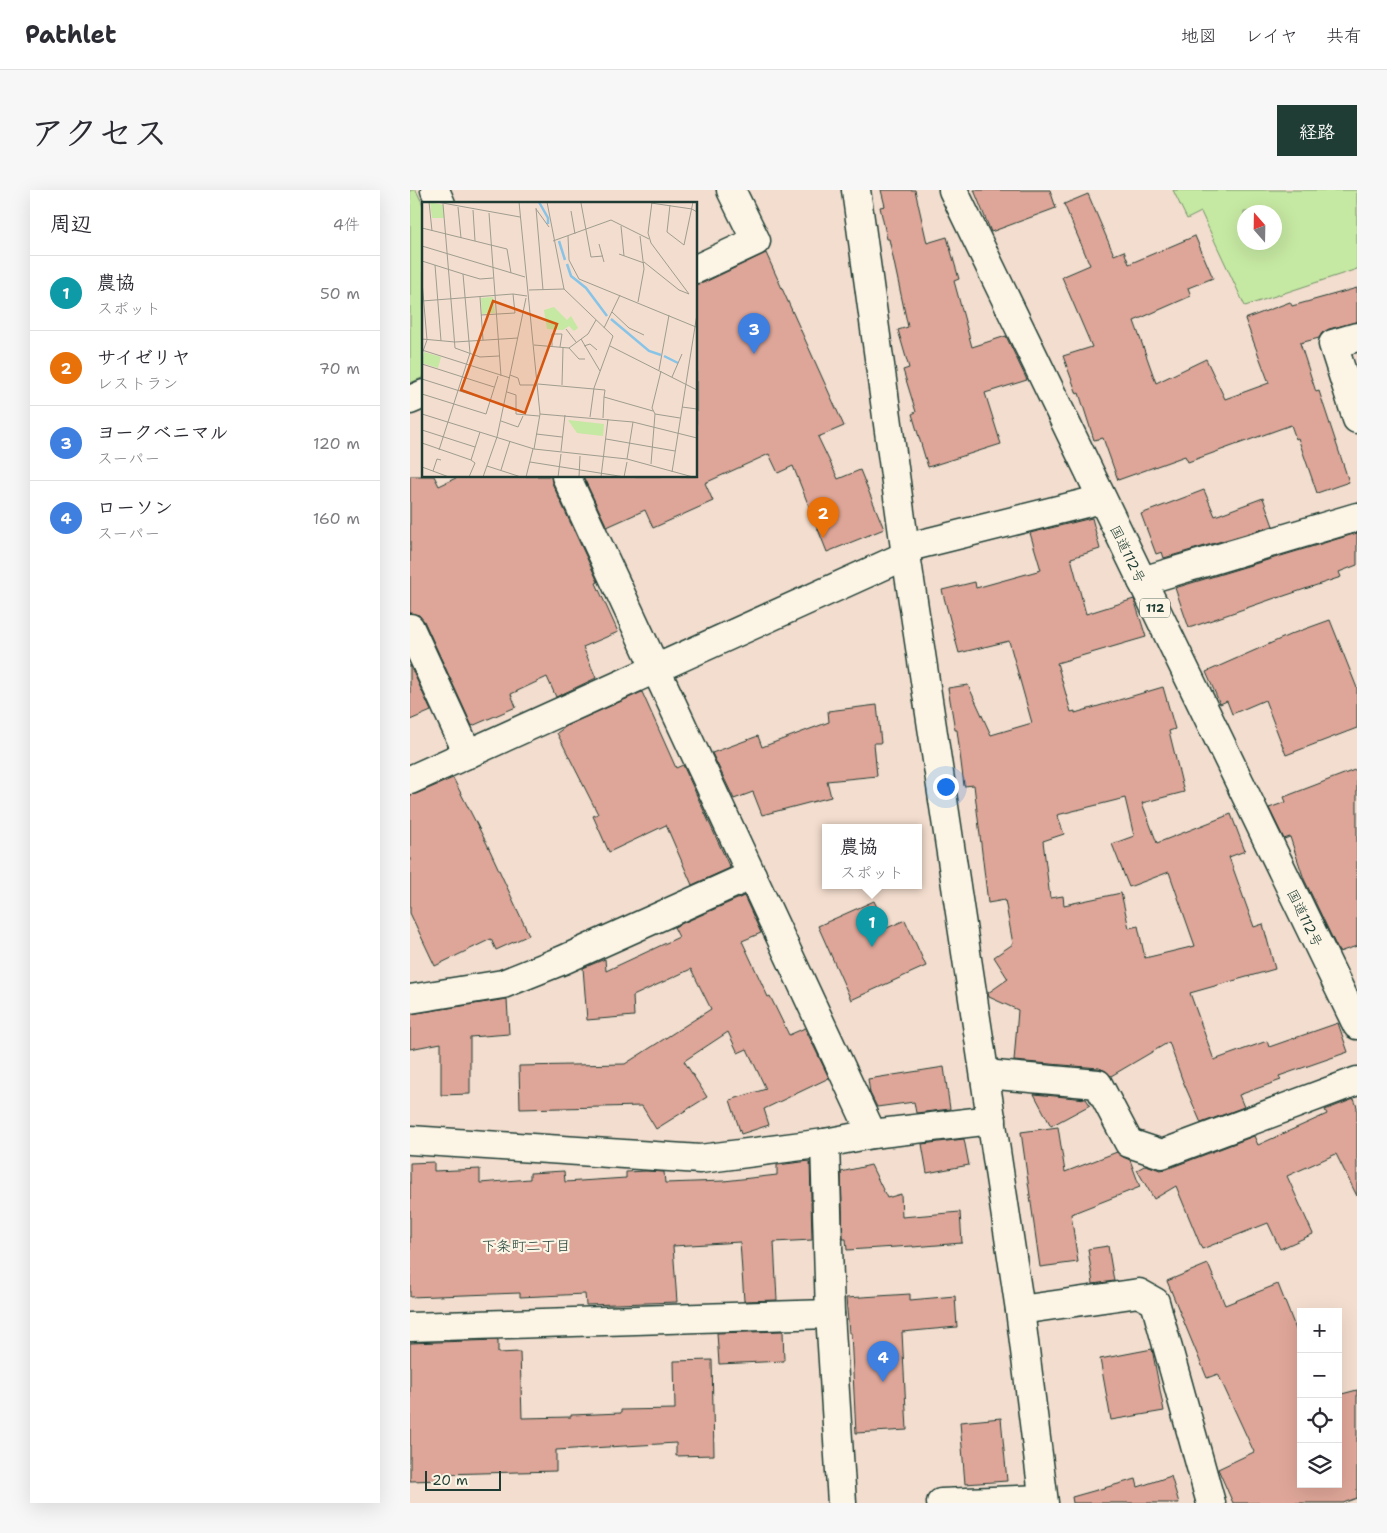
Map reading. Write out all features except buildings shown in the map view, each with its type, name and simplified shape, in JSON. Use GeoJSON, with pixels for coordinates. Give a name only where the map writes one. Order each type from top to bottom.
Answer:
{"type":"FeatureCollection","features":[{"type":"Feature","properties":{"kind":"main road"},"geometry":{"type":"LineString","coordinates":[[435,190],[440,202]]}},
{"type":"Feature","properties":{"kind":"main road"},"geometry":{"type":"LineString","coordinates":[[698,268],[756,241],[731,190]]}},
{"type":"Feature","properties":{"kind":"main road"},"geometry":{"type":"LineString","coordinates":[[856,190],[906,551],[1020,1310],[1044,1501],[941,1503]]}},
{"type":"Feature","properties":{"kind":"main road","name":"国道112号"},"geometry":{"type":"LineString","coordinates":[[952,190],[1357,1025]]}},
{"type":"Feature","properties":{"kind":"main road"},"geometry":{"type":"LineString","coordinates":[[1357,337],[1333,344],[1357,419]]}},
{"type":"Feature","properties":{"kind":"main road"},"geometry":{"type":"LineString","coordinates":[[410,400],[422,395]]}},
{"type":"Feature","properties":{"kind":"main road"},"geometry":{"type":"LineString","coordinates":[[567,478],[872,1134]]}},
{"type":"Feature","properties":{"kind":"main road"},"geometry":{"type":"LineString","coordinates":[[410,780],[656,669],[906,551],[1102,498]]}},
{"type":"Feature","properties":{"kind":"main road"},"geometry":{"type":"LineString","coordinates":[[1142,581],[1357,517]]}},
{"type":"Feature","properties":{"kind":"main road"},"geometry":{"type":"LineString","coordinates":[[410,628],[468,754]]}},
{"type":"Feature","properties":{"kind":"main road"},"geometry":{"type":"LineString","coordinates":[[410,999],[503,984],[563,960],[752,875]]}},
{"type":"Feature","properties":{"kind":"main road"},"geometry":{"type":"LineString","coordinates":[[985,1074],[1098,1084],[1129,1143],[1162,1154],[1357,1081]]}},
{"type":"Feature","properties":{"kind":"main road"},"geometry":{"type":"LineString","coordinates":[[410,1140],[700,1159],[824,1143],[872,1134],[992,1120]]}},
{"type":"Feature","properties":{"kind":"main road"},"geometry":{"type":"LineString","coordinates":[[824,1143],[830,1314],[842,1503]]}},
{"type":"Feature","properties":{"kind":"main road"},"geometry":{"type":"LineString","coordinates":[[1020,1310],[1139,1293],[1155,1302],[1211,1503]]}},
{"type":"Feature","properties":{"kind":"main road"},"geometry":{"type":"LineString","coordinates":[[410,1327],[830,1314]]}},
{"type":"Feature","properties":{"kind":"green space"},"geometry":{"type":"Polygon","coordinates":[[[410,190],[416,190],[422,203],[422,378],[410,383],[410,190]]]}},
{"type":"Feature","properties":{"kind":"green space"},"geometry":{"type":"Polygon","coordinates":[[[1173,190],[1357,190],[1357,269],[1245,306],[1201,212],[1187,219],[1173,190]]]}},
{"type":"Feature","properties":{"kind":"place","name":"ヨークベニマル"},"geometry":{"type":"Point","coordinates":[754,354]}},
{"type":"Feature","properties":{"kind":"place","name":"サイゼリヤ"},"geometry":{"type":"Point","coordinates":[823,538]}},
{"type":"Feature","properties":{"kind":"place","name":"農協"},"geometry":{"type":"Point","coordinates":[872,947]}},
{"type":"Feature","properties":{"kind":"place","name":"ローソン"},"geometry":{"type":"Point","coordinates":[883,1382]}},
{"type":"Feature","properties":{"kind":"district","name":"下条町二丁目"},"geometry":{"type":"Point","coordinates":[526,1246]}}]}
